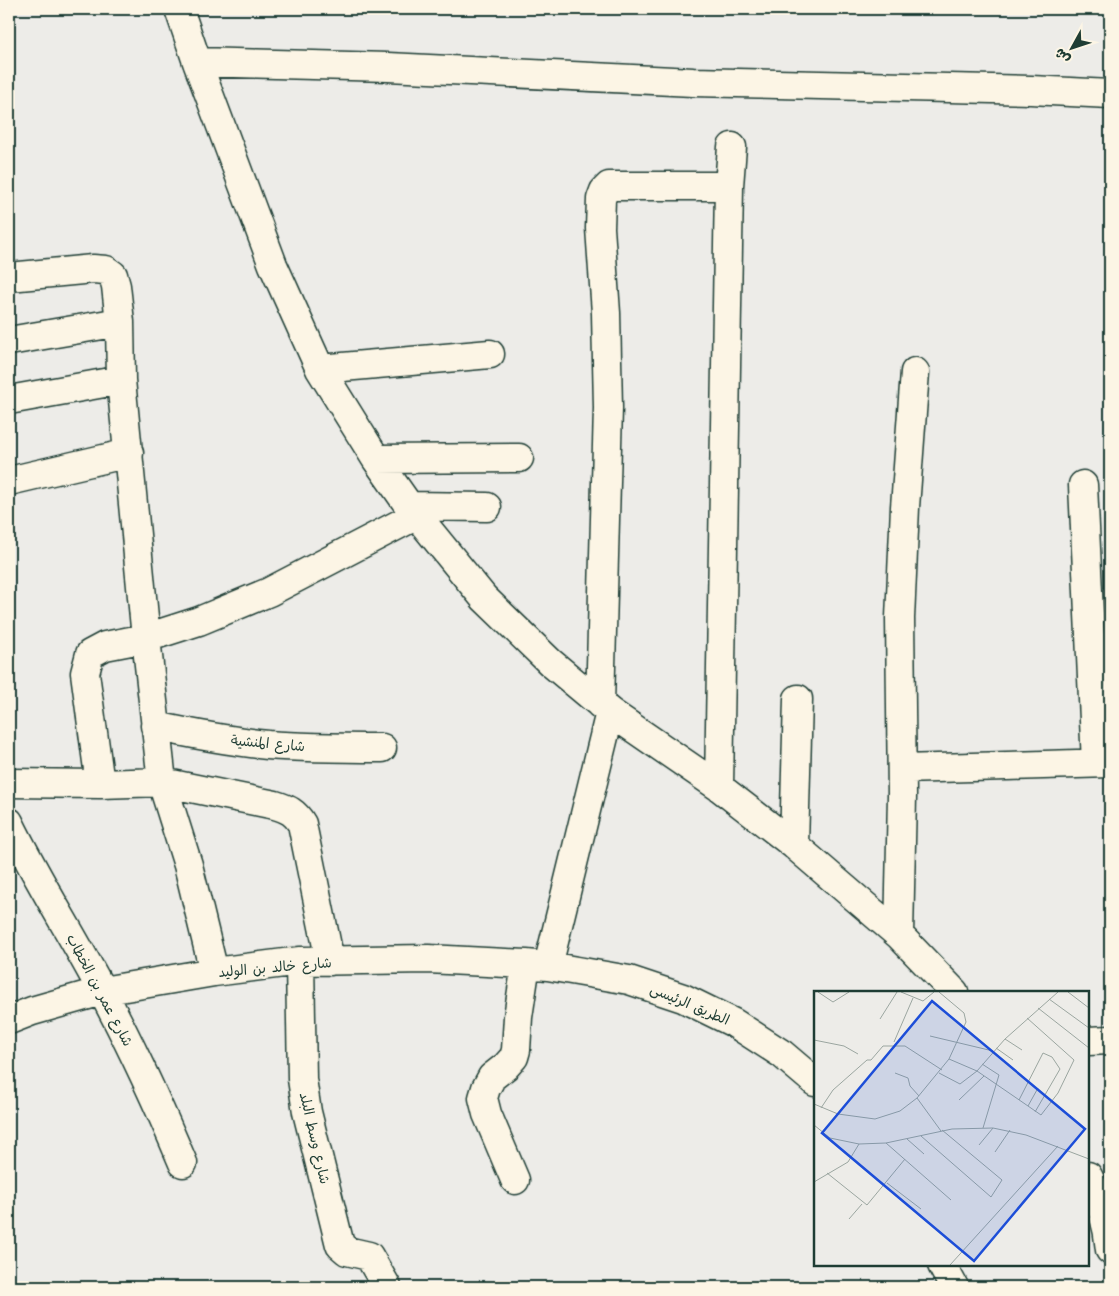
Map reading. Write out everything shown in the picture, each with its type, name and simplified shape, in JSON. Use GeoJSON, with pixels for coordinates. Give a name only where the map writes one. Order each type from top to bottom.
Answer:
{"type":"FeatureCollection","features":[{"type":"Feature","properties":{"kind":"street"},"geometry":{"type":"LineString","coordinates":[[179,9],[273,265],[320,369],[376,460],[413,510],[484,598],[550,662],[605,708],[719,787],[794,845],[899,935],[953,991]]}},
{"type":"Feature","properties":{"kind":"street"},"geometry":{"type":"LineString","coordinates":[[197,62],[388,66],[693,82],[1031,90],[1110,94]]}},
{"type":"Feature","properties":{"kind":"street"},"geometry":{"type":"LineString","coordinates":[[719,787],[729,186],[732,147]]}},
{"type":"Feature","properties":{"kind":"street"},"geometry":{"type":"LineString","coordinates":[[515,1180],[487,1114],[483,1098],[492,1077],[514,1057],[518,1017],[537,965],[605,708],[608,408],[606,313],[600,228],[601,199],[604,191],[610,186],[729,186]]}},
{"type":"Feature","properties":{"kind":"street"},"geometry":{"type":"LineString","coordinates":[[9,277],[74,269],[106,270],[113,275],[120,322],[121,380],[162,782],[188,865],[214,972]]}},
{"type":"Feature","properties":{"kind":"street"},"geometry":{"type":"LineString","coordinates":[[9,341],[120,322]]}},
{"type":"Feature","properties":{"kind":"street"},"geometry":{"type":"LineString","coordinates":[[320,369],[490,354]]}},
{"type":"Feature","properties":{"kind":"street"},"geometry":{"type":"LineString","coordinates":[[899,935],[902,769],[900,618],[905,507],[915,372]]}},
{"type":"Feature","properties":{"kind":"street"},"geometry":{"type":"LineString","coordinates":[[9,400],[121,380]]}},
{"type":"Feature","properties":{"kind":"street"},"geometry":{"type":"LineString","coordinates":[[9,482],[128,453]]}},
{"type":"Feature","properties":{"kind":"street"},"geometry":{"type":"LineString","coordinates":[[376,460],[519,458]]}},
{"type":"Feature","properties":{"kind":"street"},"geometry":{"type":"LineString","coordinates":[[902,769],[1103,763],[1083,486]]}},
{"type":"Feature","properties":{"kind":"street"},"geometry":{"type":"LineString","coordinates":[[100,784],[85,673],[90,654],[105,646],[146,638],[199,621],[269,592],[413,510],[487,507]]}},
{"type":"Feature","properties":{"kind":"street"},"geometry":{"type":"LineString","coordinates":[[794,845],[798,699]]}},
{"type":"Feature","properties":{"kind":"street","name":"شارع المنشية"},"geometry":{"type":"LineString","coordinates":[[155,726],[211,737],[268,744],[325,748],[382,748]]}},
{"type":"Feature","properties":{"kind":"street"},"geometry":{"type":"LineString","coordinates":[[9,783],[100,784],[162,782],[289,809],[296,814],[302,824],[330,961]]}},
{"type":"Feature","properties":{"kind":"street","name":"شارع عمر بن الخطاب"},"geometry":{"type":"LineString","coordinates":[[9,822],[21,847],[102,990],[140,1065],[183,1163]]}},
{"type":"Feature","properties":{"kind":"street","name":"شارع خالد بن الوليد"},"geometry":{"type":"LineString","coordinates":[[9,1020],[32,1011],[102,990],[214,972],[300,961],[428,959],[537,965]]}},
{"type":"Feature","properties":{"kind":"street","name":"شارع وسط البلد"},"geometry":{"type":"LineString","coordinates":[[300,961],[302,1079],[308,1112],[340,1245],[347,1251],[368,1256],[387,1287]]}},
{"type":"Feature","properties":{"kind":"street","name":"الطريق الرئيسى"},"geometry":{"type":"LineString","coordinates":[[537,965],[629,980],[683,998],[734,1023],[782,1054],[814,1081]]}},
{"type":"Feature","properties":{"kind":"street"},"geometry":{"type":"LineString","coordinates":[[1089,1041],[1110,1040]]}},
{"type":"Feature","properties":{"kind":"street"},"geometry":{"type":"LineString","coordinates":[[1089,1178],[1096,1191],[1109,1231],[1110,1250]]}},
{"type":"Feature","properties":{"kind":"street"},"geometry":{"type":"LineString","coordinates":[[943,1266],[954,1287]]}}]}
